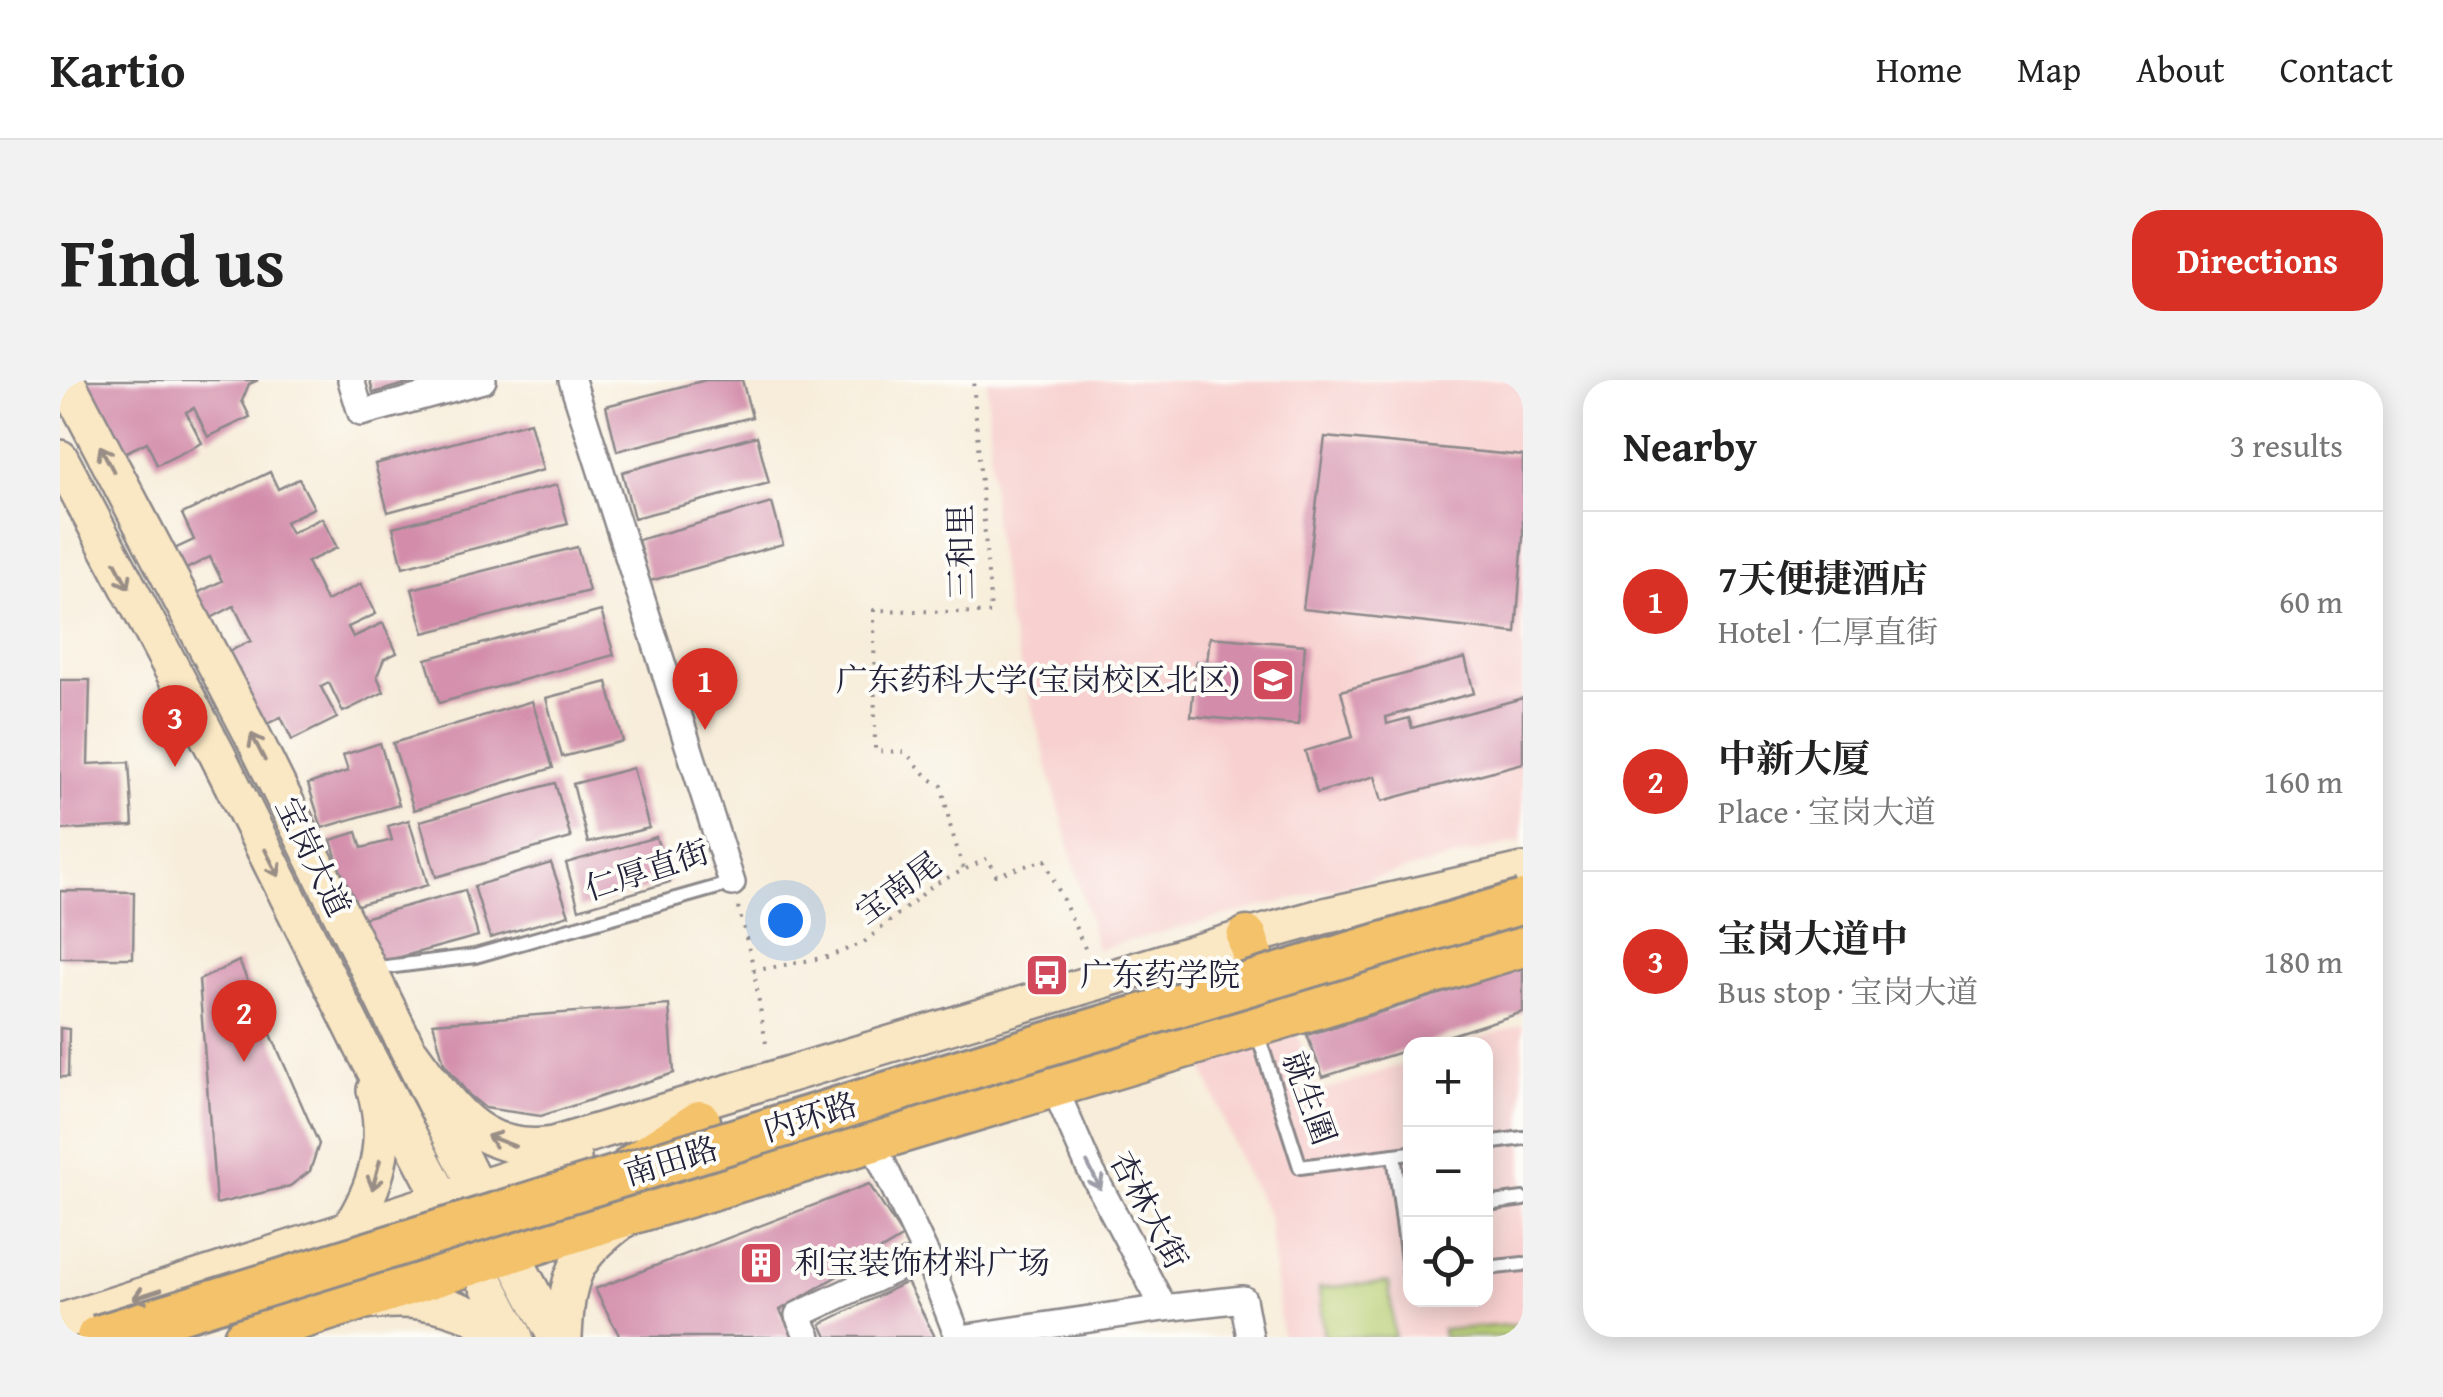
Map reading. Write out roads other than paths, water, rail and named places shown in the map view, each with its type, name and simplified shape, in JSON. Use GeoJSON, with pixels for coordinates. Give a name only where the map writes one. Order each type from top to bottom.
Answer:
{"type":"FeatureCollection","features":[{"type":"Feature","properties":{"kind":"highway"},"geometry":{"type":"LineString","coordinates":[[962,1043],[1331,931],[1523,882]]}},
{"type":"Feature","properties":{"kind":"highway","name":"内环路"},"geometry":{"type":"LineString","coordinates":[[139,1330],[1044,1045],[1523,903]]}},
{"type":"Feature","properties":{"kind":"highway","name":"内环路"},"geometry":{"type":"LineString","coordinates":[[139,1330],[1523,923]]}},
{"type":"Feature","properties":{"kind":"main road","name":"宝岗大道"},"geometry":{"type":"LineString","coordinates":[[66,380],[254,738],[411,1053],[512,1337]]}},
{"type":"Feature","properties":{"kind":"main road","name":"宝岗大道"},"geometry":{"type":"LineString","coordinates":[[60,458],[217,754],[362,1046],[475,1225],[556,1337]]}},
{"type":"Feature","properties":{"kind":"main road"},"geometry":{"type":"LineString","coordinates":[[411,1053],[458,1115],[492,1139],[534,1148],[1324,916],[1523,870]]}},
{"type":"Feature","properties":{"kind":"main road","name":"南田路"},"geometry":{"type":"LineString","coordinates":[[620,1197],[1260,982],[1523,903]]}},
{"type":"Feature","properties":{"kind":"main road"},"geometry":{"type":"LineString","coordinates":[[1247,938],[1260,982]]}},
{"type":"Feature","properties":{"kind":"main road","name":"南田路"},"geometry":{"type":"LineString","coordinates":[[139,1330],[239,1280],[475,1225],[872,1141],[1523,946]]}},
{"type":"Feature","properties":{"kind":"main road"},"geometry":{"type":"LineString","coordinates":[[60,1322],[239,1280],[292,1248],[349,1230],[475,1225],[700,1121],[962,1043]]}},
{"type":"Feature","properties":{"kind":"main road"},"geometry":{"type":"LineString","coordinates":[[349,1230],[372,1192],[381,1155],[378,1101],[362,1046]]}},
{"type":"Feature","properties":{"kind":"main road"},"geometry":{"type":"LineString","coordinates":[[591,1134],[700,1121]]}},
{"type":"Feature","properties":{"kind":"main road"},"geometry":{"type":"LineString","coordinates":[[564,1337],[570,1282],[580,1258],[620,1197],[700,1121]]}},
{"type":"Feature","properties":{"kind":"main road","name":"南田路"},"geometry":{"type":"LineString","coordinates":[[244,1337],[347,1304],[475,1225]]}},
{"type":"Feature","properties":{"kind":"main road"},"geometry":{"type":"LineString","coordinates":[[347,1304],[431,1302],[467,1311],[512,1337]]}},
{"type":"Feature","properties":{"kind":"main road"},"geometry":{"type":"LineString","coordinates":[[60,1332],[139,1330]]}},
{"type":"Feature","properties":{"kind":"street"},"geometry":{"type":"LineString","coordinates":[[350,380],[361,414],[483,380]]}},
{"type":"Feature","properties":{"kind":"street","name":"仁厚直街"},"geometry":{"type":"LineString","coordinates":[[572,380],[732,883]]}},
{"type":"Feature","properties":{"kind":"street","name":"杏林大街"},"geometry":{"type":"LineString","coordinates":[[1054,1087],[1089,1166],[1164,1308],[1243,1299],[1250,1337]]}},
{"type":"Feature","properties":{"kind":"street"},"geometry":{"type":"LineString","coordinates":[[872,1141],[926,1256],[958,1337]]}},
{"type":"Feature","properties":{"kind":"street"},"geometry":{"type":"LineString","coordinates":[[808,1337],[798,1315],[926,1256]]}},
{"type":"Feature","properties":{"kind":"street"},"geometry":{"type":"LineString","coordinates":[[968,1337],[1164,1308]]}},
{"type":"Feature","properties":{"kind":"lane","name":"仁厚直街"},"geometry":{"type":"LineString","coordinates":[[368,970],[475,956],[732,883]]}},
{"type":"Feature","properties":{"kind":"lane","name":"就生圍"},"geometry":{"type":"LineString","coordinates":[[1254,1025],[1300,1166],[1394,1156]]}},
{"type":"Feature","properties":{"kind":"lane"},"geometry":{"type":"LineString","coordinates":[[1493,1142],[1523,1138]]}},
{"type":"Feature","properties":{"kind":"lane"},"geometry":{"type":"LineString","coordinates":[[1403,1154],[1394,1156],[1403,1200]]}},
{"type":"Feature","properties":{"kind":"lane"},"geometry":{"type":"LineString","coordinates":[[1493,1203],[1523,1199]]}},
{"type":"Feature","properties":{"kind":"lane"},"geometry":{"type":"LineString","coordinates":[[1493,1267],[1523,1264]]}},
{"type":"Feature","properties":{"kind":"place","name":"广东药科大学(宝岗校区北区)"},"geometry":{"type":"Point","coordinates":[1273,680]}},
{"type":"Feature","properties":{"kind":"place","name":"7天便捷酒店"},"geometry":{"type":"Point","coordinates":[705,730]}},
{"type":"Feature","properties":{"kind":"place","name":"宝岗大道中"},"geometry":{"type":"Point","coordinates":[175,767]}},
{"type":"Feature","properties":{"kind":"place","name":"广东药学院"},"geometry":{"type":"Point","coordinates":[1047,975]}},
{"type":"Feature","properties":{"kind":"place","name":"中新大厦"},"geometry":{"type":"Point","coordinates":[244,1062]}},
{"type":"Feature","properties":{"kind":"place","name":"利宝装饰材料广场"},"geometry":{"type":"Point","coordinates":[761,1263]}}]}
